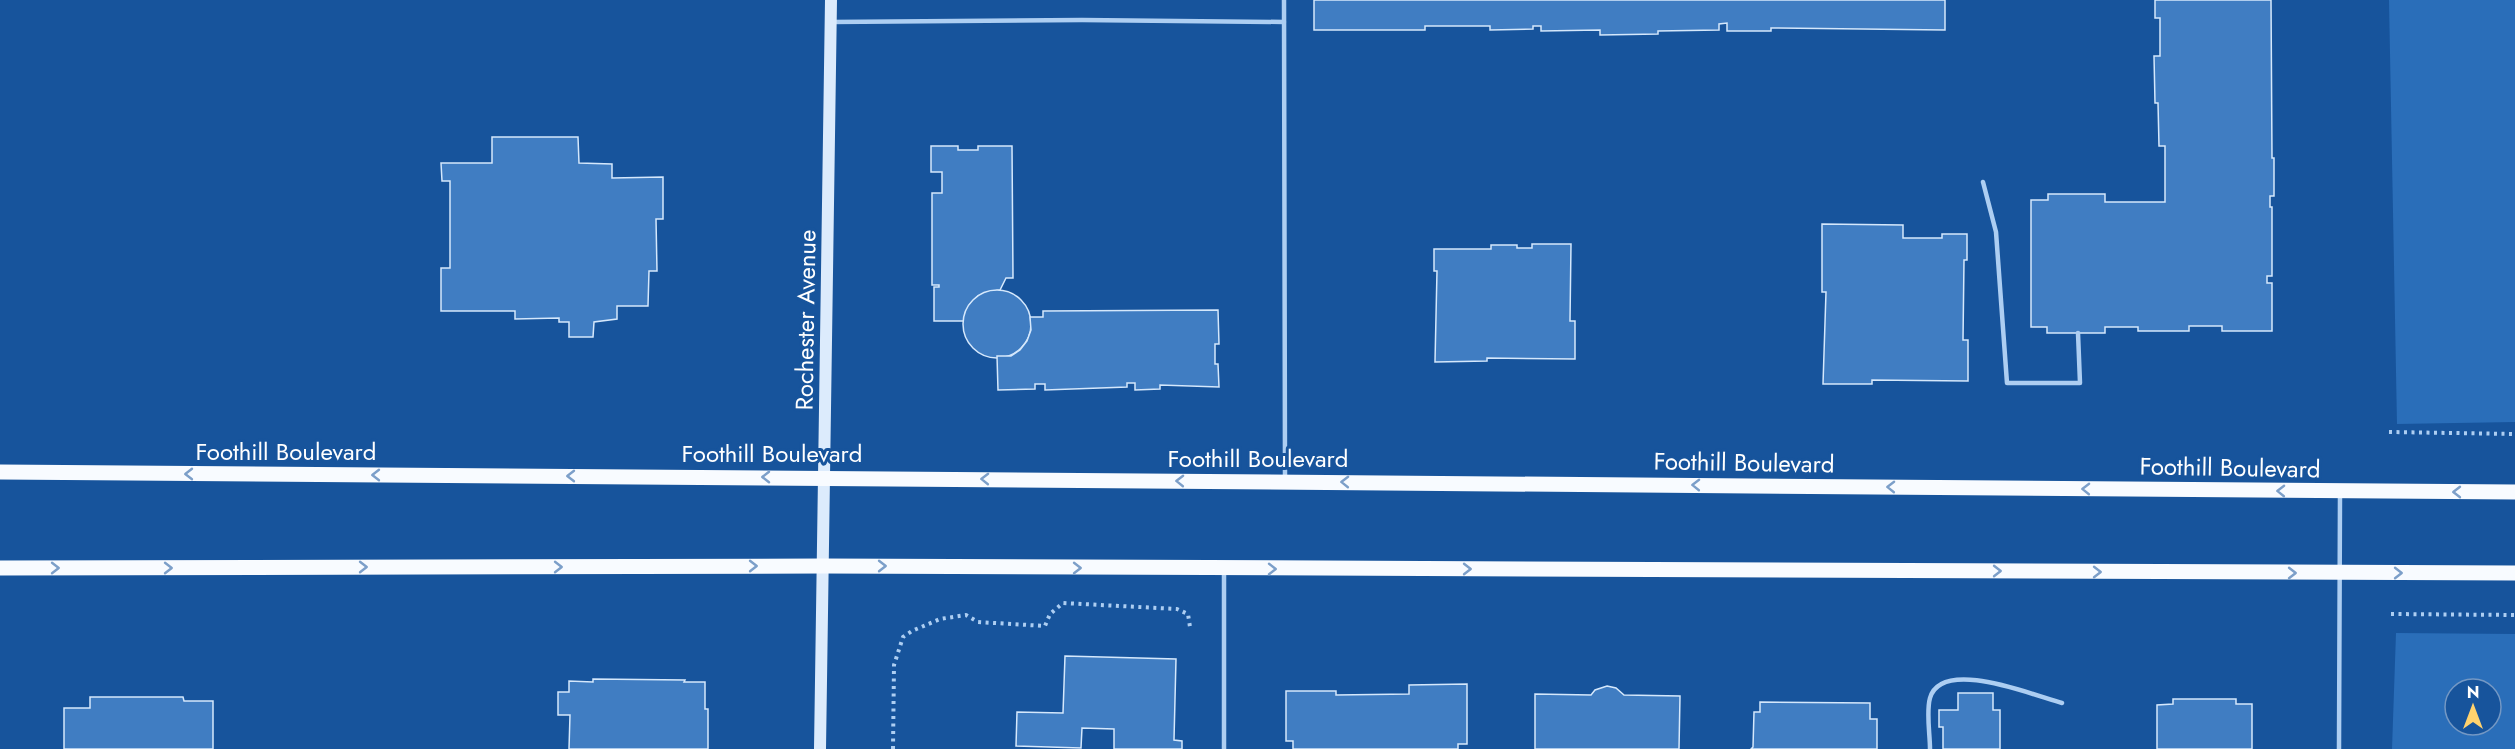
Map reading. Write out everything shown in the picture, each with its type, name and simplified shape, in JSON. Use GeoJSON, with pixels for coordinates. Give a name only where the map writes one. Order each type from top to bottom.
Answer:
{"type":"FeatureCollection","features":[{"type":"Feature","properties":{"kind":"main road","name":"Rochester Avenue"},"geometry":{"type":"LineString","coordinates":[[820,749],[831,0]]}},
{"type":"Feature","properties":{"kind":"main road","name":"Foothill Boulevard"},"geometry":{"type":"LineString","coordinates":[[0,472],[2515,492]]}},
{"type":"Feature","properties":{"kind":"main road"},"geometry":{"type":"LineString","coordinates":[[0,568],[823,566],[2515,573]]}},
{"type":"Feature","properties":{"kind":"lane"},"geometry":{"type":"LineString","coordinates":[[1284,0],[1285,481]]}},
{"type":"Feature","properties":{"kind":"lane"},"geometry":{"type":"LineString","coordinates":[[831,22],[1094,20],[1284,22]]}},
{"type":"Feature","properties":{"kind":"lane"},"geometry":{"type":"LineString","coordinates":[[1983,182],[1996,232],[2007,382],[2080,383],[2078,333]]}},
{"type":"Feature","properties":{"kind":"lane"},"geometry":{"type":"LineString","coordinates":[[2339,749],[2340,491]]}},
{"type":"Feature","properties":{"kind":"lane"},"geometry":{"type":"LineString","coordinates":[[1224,568],[1224,749]]}},
{"type":"Feature","properties":{"kind":"lane"},"geometry":{"type":"LineString","coordinates":[[1930,749],[1930,699],[1936,687],[1946,681],[1962,678],[1980,680],[2062,703]]}},
{"type":"Feature","properties":{"kind":"path"},"geometry":{"type":"LineString","coordinates":[[2389,432],[2515,434]]}},
{"type":"Feature","properties":{"kind":"path"},"geometry":{"type":"LineString","coordinates":[[893,749],[894,665],[903,637],[940,619],[966,615],[978,622],[1045,626],[1050,614],[1063,603],[1085,603],[1178,609],[1188,614],[1190,627]]}},
{"type":"Feature","properties":{"kind":"path"},"geometry":{"type":"LineString","coordinates":[[2391,614],[2515,615]]}},
{"type":"Feature","properties":{"kind":"shaded area"},"geometry":{"type":"Polygon","coordinates":[[[2389,0],[2515,0],[2515,422],[2397,424],[2389,0]]]}},
{"type":"Feature","properties":{"kind":"shaded area"},"geometry":{"type":"Polygon","coordinates":[[[2396,633],[2515,634],[2515,749],[2392,749],[2396,633]]]}},
{"type":"Feature","properties":{"kind":"building"},"geometry":{"type":"Polygon","coordinates":[[[1314,0],[1945,0],[1945,30],[1771,28],[1771,31],[1727,31],[1727,23],[1719,24],[1719,30],[1600,35],[1600,30],[1541,31],[1541,26],[1533,26],[1533,29],[1490,30],[1490,26],[1425,26],[1425,30],[1314,30],[1314,0]]]}},
{"type":"Feature","properties":{"kind":"building"},"geometry":{"type":"Polygon","coordinates":[[[2155,0],[2271,0],[2274,196],[2270,196],[2272,276],[2267,276],[2267,283],[2272,283],[2272,331],[2222,331],[2222,326],[2189,326],[2189,331],[2138,331],[2138,327],[2105,327],[2105,333],[2047,333],[2047,327],[2031,327],[2031,200],[2048,200],[2048,194],[2105,194],[2105,202],[2165,202],[2165,146],[2159,146],[2158,103],[2155,103],[2154,56],[2160,56],[2160,18],[2155,18],[2155,0]]]}},
{"type":"Feature","properties":{"kind":"building"},"geometry":{"type":"Polygon","coordinates":[[[492,137],[578,137],[579,163],[612,164],[612,178],[663,177],[663,219],[656,219],[657,271],[649,271],[648,306],[617,306],[617,319],[594,322],[593,337],[569,337],[569,322],[559,322],[559,318],[515,319],[515,311],[441,311],[441,268],[450,268],[450,181],[442,181],[441,163],[492,163],[492,137]]]}},
{"type":"Feature","properties":{"kind":"building"},"geometry":{"type":"Polygon","coordinates":[[[931,146],[958,146],[958,150],[978,150],[978,146],[1012,146],[1013,278],[1006,278],[1000,290],[978,296],[970,304],[965,314],[965,321],[934,321],[934,287],[939,287],[939,285],[932,285],[932,193],[942,193],[942,172],[931,172],[931,146]]]}},
{"type":"Feature","properties":{"kind":"building"},"geometry":{"type":"Polygon","coordinates":[[[1822,224],[1903,225],[1903,238],[1942,238],[1942,234],[1967,234],[1967,260],[1964,260],[1963,340],[1968,340],[1968,381],[1872,380],[1872,384],[1823,384],[1826,292],[1822,292],[1822,224]]]}},
{"type":"Feature","properties":{"kind":"building"},"geometry":{"type":"Polygon","coordinates":[[[1532,244],[1571,244],[1570,321],[1575,321],[1575,359],[1487,358],[1487,361],[1435,362],[1437,271],[1434,271],[1434,249],[1491,249],[1491,245],[1517,245],[1517,248],[1532,248],[1532,244]]]}},
{"type":"Feature","properties":{"kind":"building"},"geometry":{"type":"Polygon","coordinates":[[[997,290],[1010,293],[1021,300],[1028,311],[1031,324],[1028,337],[1021,348],[1010,355],[997,358],[984,355],[973,348],[966,337],[963,324],[966,311],[973,300],[984,293],[997,290]]]}},
{"type":"Feature","properties":{"kind":"building"},"geometry":{"type":"Polygon","coordinates":[[[1218,310],[1219,344],[1215,344],[1215,364],[1218,364],[1219,387],[1160,385],[1160,389],[1135,390],[1135,383],[1127,383],[1127,387],[1045,390],[1045,384],[1035,384],[1035,389],[998,390],[997,356],[1011,356],[1020,350],[1031,330],[1030,317],[1043,317],[1043,311],[1218,310]]]}},
{"type":"Feature","properties":{"kind":"building"},"geometry":{"type":"Polygon","coordinates":[[[1065,656],[1176,659],[1174,740],[1182,741],[1182,749],[1114,749],[1114,729],[1082,728],[1081,748],[1016,746],[1017,712],[1063,713],[1065,656]]]}},
{"type":"Feature","properties":{"kind":"building"},"geometry":{"type":"Polygon","coordinates":[[[593,679],[705,682],[708,749],[569,749],[570,715],[558,715],[558,692],[569,692],[569,681],[593,682],[593,679]]]}},
{"type":"Feature","properties":{"kind":"building"},"geometry":{"type":"Polygon","coordinates":[[[1467,684],[1467,744],[1458,744],[1458,749],[1293,749],[1293,741],[1286,741],[1286,691],[1336,691],[1336,695],[1409,694],[1409,685],[1467,684]]]}},
{"type":"Feature","properties":{"kind":"building"},"geometry":{"type":"Polygon","coordinates":[[[1607,686],[1616,688],[1624,695],[1680,696],[1679,749],[1535,749],[1535,694],[1591,695],[1595,690],[1607,686]]]}},
{"type":"Feature","properties":{"kind":"building"},"geometry":{"type":"Polygon","coordinates":[[[1958,693],[1993,693],[1993,710],[2000,710],[2000,749],[1943,749],[1943,727],[1939,727],[1939,710],[1958,710],[1958,693]]]}},
{"type":"Feature","properties":{"kind":"building"},"geometry":{"type":"Polygon","coordinates":[[[90,697],[183,697],[184,701],[213,701],[213,749],[64,749],[64,708],[90,708],[90,697]]]}},
{"type":"Feature","properties":{"kind":"building"},"geometry":{"type":"Polygon","coordinates":[[[2173,699],[2236,699],[2236,704],[2252,704],[2252,749],[2157,749],[2157,705],[2173,704],[2173,699]]]}},
{"type":"Feature","properties":{"kind":"building"},"geometry":{"type":"Polygon","coordinates":[[[1760,702],[1870,703],[1870,719],[1877,719],[1877,749],[1751,749],[1753,747],[1754,712],[1760,712],[1760,702]]]}}]}
